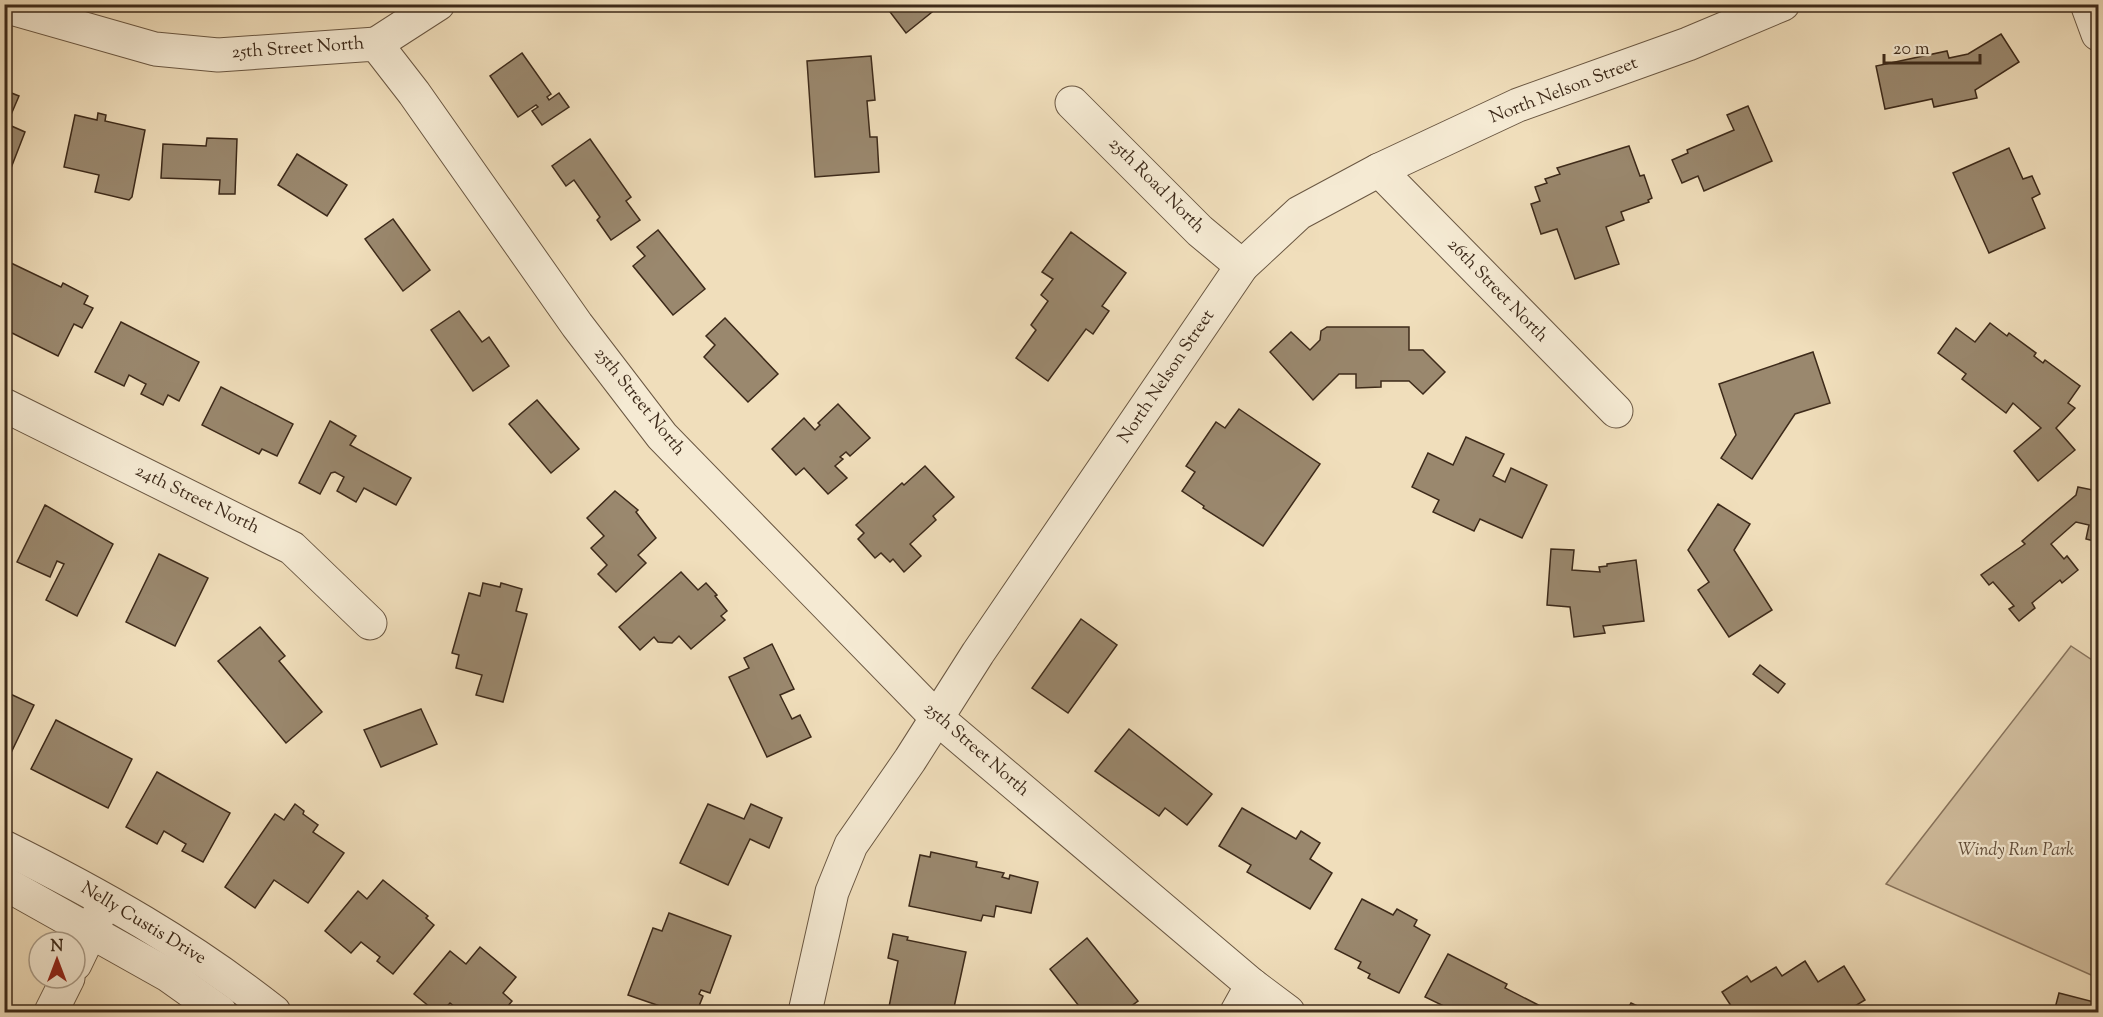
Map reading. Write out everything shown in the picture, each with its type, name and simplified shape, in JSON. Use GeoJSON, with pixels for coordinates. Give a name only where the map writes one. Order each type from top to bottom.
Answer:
{"type":"FeatureCollection","features":[{"type":"Feature","properties":{"kind":"street"},"geometry":{"type":"LineString","coordinates":[[376,44],[438,4]]}},
{"type":"Feature","properties":{"kind":"street","name":"North Nelson Street"},"geometry":{"type":"LineString","coordinates":[[805,1012],[832,892],[851,845],[937,718],[978,652],[1242,266],[1299,213],[1379,170],[1518,105],[1688,44],[1783,4]]}},
{"type":"Feature","properties":{"kind":"street"},"geometry":{"type":"LineString","coordinates":[[2087,4],[2098,34]]}},
{"type":"Feature","properties":{"kind":"street","name":"25th Street North"},"geometry":{"type":"LineString","coordinates":[[4,6],[155,49],[218,54],[376,44],[414,93],[577,325],[662,436],[937,718],[1244,999],[1288,1012]]}},
{"type":"Feature","properties":{"kind":"street","name":"25th Road North"},"geometry":{"type":"LineString","coordinates":[[1072,103],[1200,231],[1242,266]]}},
{"type":"Feature","properties":{"kind":"street","name":"26th Street North"},"geometry":{"type":"LineString","coordinates":[[1379,170],[1616,411]]}},
{"type":"Feature","properties":{"kind":"street","name":"24th Street North"},"geometry":{"type":"LineString","coordinates":[[4,405],[292,548],[370,623]]}},
{"type":"Feature","properties":{"kind":"street","name":"Nelly Custis Drive"},"geometry":{"type":"LineString","coordinates":[[4,847],[106,900],[196,955],[274,1012]]}},
{"type":"Feature","properties":{"kind":"street","name":"Nelly Custis Drive"},"geometry":{"type":"LineString","coordinates":[[4,883],[168,975],[220,1012]]}},
{"type":"Feature","properties":{"kind":"street"},"geometry":{"type":"LineString","coordinates":[[87,938],[106,900]]}},
{"type":"Feature","properties":{"kind":"street"},"geometry":{"type":"LineString","coordinates":[[51,1012],[62,990]]}},
{"type":"Feature","properties":{"kind":"green space","name":"Windy Run Park"},"geometry":{"type":"Polygon","coordinates":[[[2071,646],[2098,664],[2098,978],[1886,884],[2071,646]]]}},
{"type":"Feature","properties":{"kind":"building"},"geometry":{"type":"Polygon","coordinates":[[[649,4],[662,4],[657,11],[649,4]]]}},
{"type":"Feature","properties":{"kind":"building"},"geometry":{"type":"Polygon","coordinates":[[[884,4],[942,4],[906,33],[884,4]]]}},
{"type":"Feature","properties":{"kind":"building"},"geometry":{"type":"Polygon","coordinates":[[[2001,34],[2019,62],[1975,90],[1977,98],[1934,107],[1932,99],[1885,109],[1876,66],[1947,51],[1949,58],[1968,54],[2001,34]]]}},
{"type":"Feature","properties":{"kind":"building"},"geometry":{"type":"Polygon","coordinates":[[[522,53],[551,94],[547,97],[549,100],[559,93],[569,107],[542,125],[532,111],[538,107],[536,105],[518,117],[490,76],[522,53]]]}},
{"type":"Feature","properties":{"kind":"building"},"geometry":{"type":"Polygon","coordinates":[[[871,56],[875,100],[867,101],[870,137],[877,137],[879,172],[815,177],[807,61],[871,56]]]}},
{"type":"Feature","properties":{"kind":"building"},"geometry":{"type":"Polygon","coordinates":[[[4,90],[19,96],[7,124],[25,132],[11,168],[4,165],[4,90]]]}},
{"type":"Feature","properties":{"kind":"building"},"geometry":{"type":"Polygon","coordinates":[[[1748,106],[1772,161],[1704,191],[1698,176],[1682,183],[1672,160],[1688,153],[1687,150],[1734,130],[1727,115],[1748,106]]]}},
{"type":"Feature","properties":{"kind":"building"},"geometry":{"type":"Polygon","coordinates":[[[98,113],[106,115],[105,121],[145,130],[132,197],[129,200],[95,192],[99,175],[64,167],[75,115],[97,120],[98,113]]]}},
{"type":"Feature","properties":{"kind":"building"},"geometry":{"type":"Polygon","coordinates":[[[207,138],[237,139],[235,194],[219,194],[220,180],[161,178],[163,144],[206,146],[207,138]]]}},
{"type":"Feature","properties":{"kind":"building"},"geometry":{"type":"Polygon","coordinates":[[[590,139],[631,197],[626,201],[640,220],[611,240],[597,220],[600,217],[574,180],[566,186],[552,166],[590,139]]]}},
{"type":"Feature","properties":{"kind":"building"},"geometry":{"type":"Polygon","coordinates":[[[1629,146],[1640,176],[1644,175],[1652,198],[1648,200],[1649,202],[1621,212],[1624,220],[1606,227],[1619,264],[1575,279],[1557,229],[1541,234],[1531,204],[1540,201],[1535,187],[1547,183],[1545,179],[1560,174],[1557,168],[1629,146]]]}},
{"type":"Feature","properties":{"kind":"building"},"geometry":{"type":"Polygon","coordinates":[[[2009,148],[2023,179],[2032,176],[2040,194],[2032,198],[2045,228],[1989,253],[1953,173],[2009,148]]]}},
{"type":"Feature","properties":{"kind":"building"},"geometry":{"type":"Polygon","coordinates":[[[297,154],[347,185],[327,216],[278,185],[297,154]]]}},
{"type":"Feature","properties":{"kind":"building"},"geometry":{"type":"Polygon","coordinates":[[[393,219],[430,270],[403,291],[365,239],[393,219]]]}},
{"type":"Feature","properties":{"kind":"building"},"geometry":{"type":"Polygon","coordinates":[[[658,230],[705,289],[673,315],[633,266],[645,256],[637,247],[658,230]]]}},
{"type":"Feature","properties":{"kind":"building"},"geometry":{"type":"Polygon","coordinates":[[[1071,232],[1126,273],[1102,306],[1109,311],[1093,334],[1086,329],[1048,381],[1016,358],[1036,330],[1031,325],[1048,301],[1041,295],[1053,279],[1042,272],[1071,232]]]}},
{"type":"Feature","properties":{"kind":"building"},"geometry":{"type":"Polygon","coordinates":[[[11,263],[61,287],[63,283],[88,296],[84,304],[93,308],[82,328],[74,324],[58,356],[4,329],[4,276],[11,263]]]}},
{"type":"Feature","properties":{"kind":"building"},"geometry":{"type":"Polygon","coordinates":[[[459,311],[482,342],[489,337],[509,366],[473,391],[431,330],[459,311]]]}},
{"type":"Feature","properties":{"kind":"building"},"geometry":{"type":"Polygon","coordinates":[[[725,318],[778,374],[748,402],[704,357],[715,345],[706,336],[725,318]]]}},
{"type":"Feature","properties":{"kind":"building"},"geometry":{"type":"Polygon","coordinates":[[[121,322],[199,362],[179,401],[168,395],[163,405],[141,394],[146,384],[129,375],[124,386],[95,372],[121,322]]]}},
{"type":"Feature","properties":{"kind":"building"},"geometry":{"type":"Polygon","coordinates":[[[1990,323],[2007,336],[2009,333],[2036,353],[2034,356],[2043,363],[2045,360],[2080,386],[2068,403],[2075,408],[2056,428],[2075,450],[2038,481],[2014,451],[2041,428],[2013,403],[2006,413],[1962,379],[1966,374],[1938,353],[1956,328],[1975,342],[1990,323]]]}},
{"type":"Feature","properties":{"kind":"building"},"geometry":{"type":"Polygon","coordinates":[[[1327,327],[1409,327],[1409,350],[1423,350],[1445,372],[1423,394],[1409,381],[1381,381],[1381,387],[1356,388],[1356,374],[1339,374],[1313,400],[1270,352],[1291,332],[1310,350],[1320,340],[1321,331],[1327,327]]]}},
{"type":"Feature","properties":{"kind":"building"},"geometry":{"type":"Polygon","coordinates":[[[1813,352],[1830,403],[1795,414],[1752,479],[1721,458],[1736,435],[1719,384],[1813,352]]]}},
{"type":"Feature","properties":{"kind":"building"},"geometry":{"type":"Polygon","coordinates":[[[221,387],[293,424],[277,456],[262,449],[259,454],[202,425],[221,387]]]}},
{"type":"Feature","properties":{"kind":"building"},"geometry":{"type":"Polygon","coordinates":[[[537,400],[579,449],[551,473],[509,424],[537,400]]]}},
{"type":"Feature","properties":{"kind":"building"},"geometry":{"type":"Polygon","coordinates":[[[838,404],[870,438],[850,456],[846,452],[840,457],[843,459],[835,466],[847,478],[828,494],[804,468],[796,475],[772,449],[804,418],[815,430],[820,425],[818,423],[838,404]]]}},
{"type":"Feature","properties":{"kind":"building"},"geometry":{"type":"Polygon","coordinates":[[[1239,409],[1320,464],[1263,546],[1203,508],[1204,506],[1182,491],[1195,472],[1186,466],[1216,422],[1225,428],[1239,409]]]}},
{"type":"Feature","properties":{"kind":"building"},"geometry":{"type":"Polygon","coordinates":[[[330,421],[356,436],[350,445],[411,478],[396,505],[364,488],[356,502],[337,491],[344,477],[335,472],[331,473],[320,494],[299,483],[330,421]]]}},
{"type":"Feature","properties":{"kind":"building"},"geometry":{"type":"Polygon","coordinates":[[[1466,437],[1504,454],[1493,476],[1505,482],[1511,468],[1547,485],[1522,538],[1480,519],[1474,531],[1433,512],[1439,500],[1412,487],[1428,453],[1453,465],[1466,437]]]}},
{"type":"Feature","properties":{"kind":"building"},"geometry":{"type":"Polygon","coordinates":[[[925,466],[954,497],[933,516],[936,520],[910,544],[921,556],[904,572],[893,559],[890,562],[881,553],[875,558],[858,539],[864,533],[856,525],[902,483],[904,485],[925,466]]]}},
{"type":"Feature","properties":{"kind":"building"},"geometry":{"type":"Polygon","coordinates":[[[2078,487],[2098,491],[2098,542],[2086,539],[2089,525],[2076,522],[2051,544],[2064,559],[2067,556],[2078,570],[2062,583],[2060,580],[2032,603],[2035,608],[2019,621],[2009,609],[2014,606],[1993,582],[1989,585],[1981,575],[2025,544],[2022,541],[2076,495],[2078,487]]]}},
{"type":"Feature","properties":{"kind":"building"},"geometry":{"type":"Polygon","coordinates":[[[615,491],[638,510],[636,512],[656,538],[638,555],[646,563],[616,592],[598,574],[607,565],[591,548],[604,536],[587,518],[615,491]]]}},
{"type":"Feature","properties":{"kind":"building"},"geometry":{"type":"Polygon","coordinates":[[[1718,504],[1750,524],[1734,550],[1772,610],[1729,637],[1698,590],[1709,582],[1688,550],[1718,504]]]}},
{"type":"Feature","properties":{"kind":"building"},"geometry":{"type":"Polygon","coordinates":[[[45,505],[113,544],[77,616],[46,600],[64,564],[57,561],[50,577],[17,562],[45,505]]]}},
{"type":"Feature","properties":{"kind":"building"},"geometry":{"type":"Polygon","coordinates":[[[1551,549],[1574,550],[1572,570],[1600,572],[1599,567],[1607,566],[1607,564],[1636,560],[1644,621],[1603,626],[1605,633],[1574,637],[1570,607],[1547,605],[1551,549]]]}},
{"type":"Feature","properties":{"kind":"building"},"geometry":{"type":"Polygon","coordinates":[[[159,554],[208,578],[175,646],[126,622],[159,554]]]}},
{"type":"Feature","properties":{"kind":"building"},"geometry":{"type":"Polygon","coordinates":[[[681,572],[698,590],[706,583],[717,595],[715,596],[727,611],[721,616],[725,620],[691,649],[679,636],[672,643],[658,642],[654,637],[640,650],[619,627],[681,572]]]}},
{"type":"Feature","properties":{"kind":"building"},"geometry":{"type":"Polygon","coordinates":[[[483,583],[500,587],[501,583],[522,589],[516,611],[527,614],[503,702],[476,695],[482,675],[456,668],[459,655],[452,653],[469,593],[480,596],[483,583]]]}},
{"type":"Feature","properties":{"kind":"building"},"geometry":{"type":"Polygon","coordinates":[[[1081,619],[1117,645],[1068,713],[1032,688],[1081,619]]]}},
{"type":"Feature","properties":{"kind":"building"},"geometry":{"type":"Polygon","coordinates":[[[260,627],[285,656],[279,661],[322,712],[286,743],[218,661],[260,627]]]}},
{"type":"Feature","properties":{"kind":"building"},"geometry":{"type":"Polygon","coordinates":[[[772,644],[794,689],[780,695],[792,719],[800,715],[811,737],[767,757],[729,677],[749,668],[744,658],[772,644]]]}},
{"type":"Feature","properties":{"kind":"building"},"geometry":{"type":"Polygon","coordinates":[[[1760,665],[1785,684],[1778,693],[1753,674],[1760,665]]]}},
{"type":"Feature","properties":{"kind":"building"},"geometry":{"type":"Polygon","coordinates":[[[4,691],[34,705],[8,759],[4,757],[4,691]]]}},
{"type":"Feature","properties":{"kind":"building"},"geometry":{"type":"Polygon","coordinates":[[[421,709],[437,744],[381,767],[364,730],[421,709]]]}},
{"type":"Feature","properties":{"kind":"building"},"geometry":{"type":"Polygon","coordinates":[[[56,720],[132,759],[108,808],[31,769],[56,720]]]}},
{"type":"Feature","properties":{"kind":"building"},"geometry":{"type":"Polygon","coordinates":[[[1129,729],[1212,794],[1187,825],[1165,808],[1159,816],[1095,771],[1129,729]]]}},
{"type":"Feature","properties":{"kind":"building"},"geometry":{"type":"Polygon","coordinates":[[[157,772],[230,813],[203,862],[182,851],[186,844],[164,831],[157,844],[126,827],[157,772]]]}},
{"type":"Feature","properties":{"kind":"building"},"geometry":{"type":"Polygon","coordinates":[[[295,804],[304,811],[303,814],[318,825],[313,832],[344,853],[308,903],[274,880],[255,908],[225,887],[275,814],[284,820],[295,804]]]}},
{"type":"Feature","properties":{"kind":"building"},"geometry":{"type":"Polygon","coordinates":[[[708,804],[744,819],[751,804],[782,818],[769,848],[750,839],[728,885],[680,863],[708,804]]]}},
{"type":"Feature","properties":{"kind":"building"},"geometry":{"type":"Polygon","coordinates":[[[1242,808],[1296,839],[1301,831],[1320,843],[1310,859],[1332,873],[1310,909],[1247,872],[1251,865],[1219,846],[1242,808]]]}},
{"type":"Feature","properties":{"kind":"building"},"geometry":{"type":"Polygon","coordinates":[[[931,852],[977,862],[976,867],[1004,873],[1002,877],[1009,879],[1010,875],[1038,882],[1031,913],[996,906],[994,917],[983,915],[981,921],[909,906],[920,855],[930,857],[931,852]]]}},
{"type":"Feature","properties":{"kind":"building"},"geometry":{"type":"Polygon","coordinates":[[[383,880],[428,916],[426,918],[434,925],[393,974],[377,961],[380,957],[361,942],[351,953],[325,931],[358,891],[367,899],[383,880]]]}},
{"type":"Feature","properties":{"kind":"building"},"geometry":{"type":"Polygon","coordinates":[[[1362,899],[1393,915],[1397,909],[1417,920],[1414,926],[1430,935],[1399,993],[1368,978],[1370,974],[1358,968],[1361,962],[1335,949],[1362,899]]]}},
{"type":"Feature","properties":{"kind":"building"},"geometry":{"type":"Polygon","coordinates":[[[669,913],[731,936],[710,993],[701,990],[699,994],[703,996],[697,1011],[677,1012],[628,995],[653,928],[662,931],[669,913]]]}},
{"type":"Feature","properties":{"kind":"building"},"geometry":{"type":"Polygon","coordinates":[[[893,934],[908,937],[907,940],[966,952],[953,1012],[888,1012],[898,961],[888,958],[893,934]]]}},
{"type":"Feature","properties":{"kind":"building"},"geometry":{"type":"Polygon","coordinates":[[[1087,938],[1138,1001],[1123,1012],[1070,1012],[1079,1006],[1050,969],[1087,938]]]}},
{"type":"Feature","properties":{"kind":"building"},"geometry":{"type":"Polygon","coordinates":[[[480,947],[516,977],[503,993],[512,1001],[503,1012],[461,1012],[450,1003],[442,1012],[436,1012],[414,994],[450,951],[466,964],[480,947]]]}},
{"type":"Feature","properties":{"kind":"building"},"geometry":{"type":"Polygon","coordinates":[[[1448,954],[1507,984],[1505,988],[1552,1012],[1456,1012],[1425,997],[1448,954]]]}},
{"type":"Feature","properties":{"kind":"building"},"geometry":{"type":"Polygon","coordinates":[[[1805,961],[1818,982],[1844,966],[1865,1000],[1845,1012],[1735,1012],[1722,992],[1747,976],[1751,982],[1776,967],[1782,976],[1805,961]]]}},
{"type":"Feature","properties":{"kind":"building"},"geometry":{"type":"Polygon","coordinates":[[[2059,993],[2098,1003],[2098,1012],[2054,1012],[2059,993]]]}},
{"type":"Feature","properties":{"kind":"building"},"geometry":{"type":"Polygon","coordinates":[[[1631,1003],[1650,1012],[1626,1012],[1631,1003]]]}}]}
